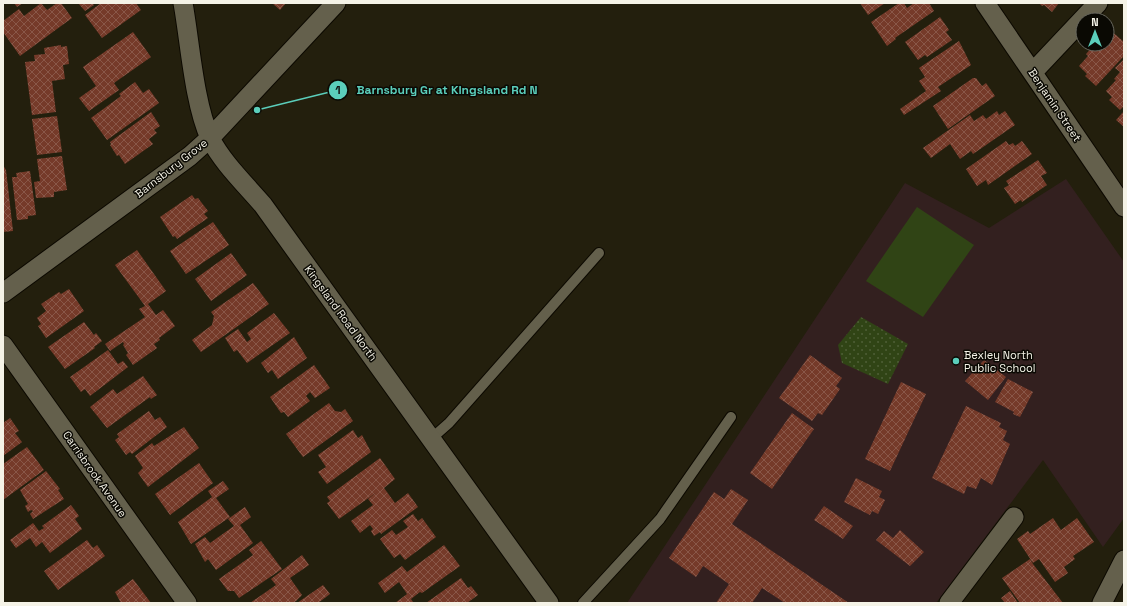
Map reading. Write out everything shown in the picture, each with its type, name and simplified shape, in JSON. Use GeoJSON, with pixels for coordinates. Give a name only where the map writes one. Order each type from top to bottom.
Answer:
{"type":"FeatureCollection","features":[{"type":"Feature","properties":{"kind":"street","name":"Kingsland Road North"},"geometry":{"type":"LineString","coordinates":[[183,3],[199,105],[210,138],[225,160],[262,205],[550,603]]}},
{"type":"Feature","properties":{"kind":"street","name":"Barnsbury Grove"},"geometry":{"type":"LineString","coordinates":[[3,293],[190,156],[210,138],[336,3]]}},
{"type":"Feature","properties":{"kind":"street","name":"Benjamin Street"},"geometry":{"type":"LineString","coordinates":[[985,3],[1124,207]]}},
{"type":"Feature","properties":{"kind":"street"},"geometry":{"type":"LineString","coordinates":[[1033,72],[1098,3]]}},
{"type":"Feature","properties":{"kind":"street","name":"Carrisbrook Avenue"},"geometry":{"type":"LineString","coordinates":[[3,345],[187,603]]}},
{"type":"Feature","properties":{"kind":"street"},"geometry":{"type":"LineString","coordinates":[[949,603],[1014,517]]}},
{"type":"Feature","properties":{"kind":"street"},"geometry":{"type":"LineString","coordinates":[[1102,603],[1124,560]]}},
{"type":"Feature","properties":{"kind":"lane"},"geometry":{"type":"LineString","coordinates":[[432,438],[449,422],[599,253]]}},
{"type":"Feature","properties":{"kind":"lane"},"geometry":{"type":"LineString","coordinates":[[583,603],[660,519],[731,417]]}},
{"type":"Feature","properties":{"kind":"shaded area","name":"Bexley North Public School"},"geometry":{"type":"Polygon","coordinates":[[[1066,179],[1124,262],[1124,518],[1103,547],[1043,460],[936,603],[627,603],[905,183],[989,228],[1066,179]]]}},
{"type":"Feature","properties":{"kind":"green space"},"geometry":{"type":"Polygon","coordinates":[[[917,207],[974,245],[923,317],[866,281],[917,207]]]}},
{"type":"Feature","properties":{"kind":"green space"},"geometry":{"type":"Polygon","coordinates":[[[861,317],[908,344],[888,384],[842,363],[838,345],[861,317]]]}},
{"type":"Feature","properties":{"kind":"building"},"geometry":{"type":"Polygon","coordinates":[[[14,3],[23,3],[17,7],[14,3]]]}},
{"type":"Feature","properties":{"kind":"building"},"geometry":{"type":"Polygon","coordinates":[[[41,3],[47,10],[57,3],[61,3],[72,18],[20,56],[3,32],[3,21],[19,9],[24,16],[41,3]]]}},
{"type":"Feature","properties":{"kind":"building"},"geometry":{"type":"Polygon","coordinates":[[[78,3],[92,3],[94,5],[85,11],[78,3]]]}},
{"type":"Feature","properties":{"kind":"building"},"geometry":{"type":"Polygon","coordinates":[[[101,3],[136,3],[141,10],[102,38],[85,15],[101,3]]]}},
{"type":"Feature","properties":{"kind":"building"},"geometry":{"type":"Polygon","coordinates":[[[272,3],[286,3],[280,10],[272,3]]]}},
{"type":"Feature","properties":{"kind":"building"},"geometry":{"type":"Polygon","coordinates":[[[860,3],[885,3],[868,15],[860,3]]]}},
{"type":"Feature","properties":{"kind":"building"},"geometry":{"type":"Polygon","coordinates":[[[899,3],[904,3],[907,8],[914,3],[929,3],[934,11],[895,38],[896,39],[887,46],[871,22],[899,3]]]}},
{"type":"Feature","properties":{"kind":"building"},"geometry":{"type":"Polygon","coordinates":[[[1039,3],[1059,3],[1052,12],[1044,5],[1042,6],[1039,3]]]}},
{"type":"Feature","properties":{"kind":"building"},"geometry":{"type":"Polygon","coordinates":[[[940,17],[949,30],[946,32],[952,40],[927,57],[925,55],[918,60],[905,42],[940,17]]]}},
{"type":"Feature","properties":{"kind":"building"},"geometry":{"type":"Polygon","coordinates":[[[133,32],[151,57],[114,83],[119,90],[89,111],[79,98],[96,86],[83,67],[133,32]]]}},
{"type":"Feature","properties":{"kind":"building"},"geometry":{"type":"Polygon","coordinates":[[[1115,34],[1124,42],[1124,56],[1096,86],[1085,76],[1087,74],[1079,66],[1088,56],[1086,54],[1088,52],[1115,52],[1115,34]]]}},
{"type":"Feature","properties":{"kind":"building"},"geometry":{"type":"Polygon","coordinates":[[[959,41],[971,65],[938,87],[941,91],[904,115],[900,109],[926,91],[919,81],[925,77],[919,68],[959,41]]]}},
{"type":"Feature","properties":{"kind":"building"},"geometry":{"type":"Polygon","coordinates":[[[61,45],[61,47],[67,46],[69,64],[63,65],[65,79],[52,81],[56,112],[32,115],[25,62],[35,61],[34,55],[45,54],[44,48],[61,45]]]}},
{"type":"Feature","properties":{"kind":"building"},"geometry":{"type":"Polygon","coordinates":[[[1124,59],[1124,106],[1120,110],[1109,100],[1112,97],[1106,91],[1116,80],[1114,79],[1120,72],[1115,68],[1124,59]]]}},
{"type":"Feature","properties":{"kind":"building"},"geometry":{"type":"Polygon","coordinates":[[[973,78],[976,78],[982,86],[986,83],[995,96],[948,129],[933,106],[973,78]]]}},
{"type":"Feature","properties":{"kind":"building"},"geometry":{"type":"Polygon","coordinates":[[[135,82],[143,93],[149,89],[159,103],[107,140],[91,118],[121,96],[119,94],[135,82]]]}},
{"type":"Feature","properties":{"kind":"building"},"geometry":{"type":"Polygon","coordinates":[[[997,111],[999,115],[1005,111],[1015,125],[973,154],[971,151],[960,159],[950,144],[931,158],[923,148],[970,115],[974,121],[983,115],[986,119],[997,111]]]}},
{"type":"Feature","properties":{"kind":"building"},"geometry":{"type":"Polygon","coordinates":[[[1124,111],[1124,127],[1116,120],[1124,111]]]}},
{"type":"Feature","properties":{"kind":"building"},"geometry":{"type":"Polygon","coordinates":[[[151,112],[160,126],[154,130],[157,133],[149,139],[153,144],[125,164],[119,155],[117,156],[110,145],[110,142],[151,112]]]}},
{"type":"Feature","properties":{"kind":"building"},"geometry":{"type":"Polygon","coordinates":[[[57,116],[62,152],[37,155],[32,119],[57,116]]]}},
{"type":"Feature","properties":{"kind":"building"},"geometry":{"type":"Polygon","coordinates":[[[1006,141],[1009,145],[1013,143],[1015,146],[1022,141],[1032,154],[988,185],[986,180],[977,186],[966,169],[1006,141]]]}},
{"type":"Feature","properties":{"kind":"building"},"geometry":{"type":"Polygon","coordinates":[[[62,156],[67,190],[54,192],[54,197],[36,198],[34,182],[40,181],[37,159],[62,156]]]}},
{"type":"Feature","properties":{"kind":"building"},"geometry":{"type":"Polygon","coordinates":[[[1038,160],[1047,173],[1041,176],[1047,185],[1022,202],[1021,200],[1015,204],[1004,188],[1009,185],[1006,181],[1038,160]]]}},
{"type":"Feature","properties":{"kind":"building"},"geometry":{"type":"Polygon","coordinates":[[[3,165],[6,170],[13,231],[3,232],[3,165]]]}},
{"type":"Feature","properties":{"kind":"building"},"geometry":{"type":"Polygon","coordinates":[[[30,171],[36,215],[28,216],[28,219],[17,220],[12,177],[17,177],[16,173],[30,171]]]}},
{"type":"Feature","properties":{"kind":"building"},"geometry":{"type":"Polygon","coordinates":[[[192,195],[195,199],[198,198],[208,211],[204,214],[208,218],[177,239],[175,236],[173,237],[160,217],[192,195]]]}},
{"type":"Feature","properties":{"kind":"building"},"geometry":{"type":"Polygon","coordinates":[[[213,222],[229,245],[186,274],[170,251],[213,222]]]}},
{"type":"Feature","properties":{"kind":"building"},"geometry":{"type":"Polygon","coordinates":[[[137,250],[166,291],[148,304],[156,315],[163,310],[175,326],[159,338],[160,340],[154,344],[157,348],[133,365],[126,355],[128,353],[123,345],[123,342],[110,351],[105,344],[145,317],[139,309],[145,306],[115,265],[137,250]]]}},
{"type":"Feature","properties":{"kind":"building"},"geometry":{"type":"Polygon","coordinates":[[[231,253],[247,275],[211,301],[195,279],[231,253]]]}},
{"type":"Feature","properties":{"kind":"building"},"geometry":{"type":"Polygon","coordinates":[[[253,283],[269,304],[201,352],[192,340],[212,325],[214,316],[211,312],[253,283]]]}},
{"type":"Feature","properties":{"kind":"building"},"geometry":{"type":"Polygon","coordinates":[[[69,289],[84,311],[46,338],[38,326],[41,324],[37,318],[46,311],[41,304],[59,292],[61,294],[69,289]]]}},
{"type":"Feature","properties":{"kind":"building"},"geometry":{"type":"Polygon","coordinates":[[[274,313],[290,333],[247,363],[237,350],[234,352],[225,338],[238,329],[247,342],[251,339],[247,333],[274,313]]]}},
{"type":"Feature","properties":{"kind":"building"},"geometry":{"type":"Polygon","coordinates":[[[84,322],[94,335],[96,333],[102,341],[94,347],[95,348],[65,369],[48,347],[84,322]]]}},
{"type":"Feature","properties":{"kind":"building"},"geometry":{"type":"Polygon","coordinates":[[[294,337],[307,358],[278,379],[272,370],[268,373],[261,363],[294,337]]]}},
{"type":"Feature","properties":{"kind":"building"},"geometry":{"type":"Polygon","coordinates":[[[108,350],[118,364],[123,361],[128,367],[90,396],[85,389],[81,392],[70,377],[108,350]]]}},
{"type":"Feature","properties":{"kind":"building"},"geometry":{"type":"Polygon","coordinates":[[[810,355],[842,378],[836,386],[840,389],[822,415],[818,413],[812,421],[779,398],[810,355]]]}},
{"type":"Feature","properties":{"kind":"building"},"geometry":{"type":"Polygon","coordinates":[[[984,360],[1006,377],[988,400],[965,381],[984,360]]]}},
{"type":"Feature","properties":{"kind":"building"},"geometry":{"type":"Polygon","coordinates":[[[314,365],[330,388],[315,398],[310,392],[306,396],[310,401],[288,417],[284,412],[281,413],[270,397],[314,365]]]}},
{"type":"Feature","properties":{"kind":"building"},"geometry":{"type":"Polygon","coordinates":[[[143,376],[157,395],[151,399],[150,397],[107,428],[90,407],[113,389],[117,394],[143,376]]]}},
{"type":"Feature","properties":{"kind":"building"},"geometry":{"type":"Polygon","coordinates":[[[1008,379],[1033,392],[1020,417],[1013,414],[1014,412],[995,402],[1008,379]]]}},
{"type":"Feature","properties":{"kind":"building"},"geometry":{"type":"Polygon","coordinates":[[[901,382],[926,394],[890,471],[865,459],[901,382]]]}},
{"type":"Feature","properties":{"kind":"building"},"geometry":{"type":"Polygon","coordinates":[[[329,403],[335,411],[341,412],[345,409],[353,421],[303,457],[286,434],[329,403]]]}},
{"type":"Feature","properties":{"kind":"building"},"geometry":{"type":"Polygon","coordinates":[[[966,406],[1001,423],[999,427],[1007,431],[1003,440],[1010,444],[992,485],[981,478],[976,489],[967,486],[964,494],[932,478],[966,406]]]}},
{"type":"Feature","properties":{"kind":"building"},"geometry":{"type":"Polygon","coordinates":[[[149,411],[155,420],[160,417],[167,427],[132,454],[130,452],[126,455],[115,440],[119,437],[117,434],[149,411]]]}},
{"type":"Feature","properties":{"kind":"building"},"geometry":{"type":"Polygon","coordinates":[[[792,413],[814,429],[772,489],[750,473],[792,413]]]}},
{"type":"Feature","properties":{"kind":"building"},"geometry":{"type":"Polygon","coordinates":[[[10,418],[19,431],[15,433],[22,442],[3,456],[3,423],[10,418]]]}},
{"type":"Feature","properties":{"kind":"building"},"geometry":{"type":"Polygon","coordinates":[[[184,427],[199,448],[148,487],[138,473],[143,468],[135,456],[152,443],[154,446],[184,427]]]}},
{"type":"Feature","properties":{"kind":"building"},"geometry":{"type":"Polygon","coordinates":[[[353,430],[358,438],[362,435],[371,452],[327,484],[318,472],[326,467],[318,455],[353,430]]]}},
{"type":"Feature","properties":{"kind":"building"},"geometry":{"type":"Polygon","coordinates":[[[27,447],[44,470],[3,500],[3,464],[27,447]]]}},
{"type":"Feature","properties":{"kind":"building"},"geometry":{"type":"Polygon","coordinates":[[[380,458],[395,479],[384,488],[395,503],[408,493],[418,507],[381,534],[380,532],[374,536],[371,531],[373,529],[370,525],[360,533],[351,521],[373,505],[368,499],[377,492],[339,519],[327,503],[330,501],[327,497],[380,458]]]}},
{"type":"Feature","properties":{"kind":"building"},"geometry":{"type":"Polygon","coordinates":[[[199,463],[213,483],[170,515],[155,494],[199,463]]]}},
{"type":"Feature","properties":{"kind":"building"},"geometry":{"type":"Polygon","coordinates":[[[46,471],[60,489],[58,490],[64,499],[33,519],[30,514],[33,511],[31,510],[28,512],[25,506],[28,504],[20,490],[46,471]]]}},
{"type":"Feature","properties":{"kind":"building"},"geometry":{"type":"Polygon","coordinates":[[[856,478],[882,491],[879,497],[885,500],[878,514],[872,511],[870,515],[844,502],[856,478]]]}},
{"type":"Feature","properties":{"kind":"building"},"geometry":{"type":"Polygon","coordinates":[[[223,481],[229,489],[216,498],[230,517],[191,544],[178,522],[212,497],[208,491],[223,481]]]}},
{"type":"Feature","properties":{"kind":"building"},"geometry":{"type":"Polygon","coordinates":[[[731,489],[748,500],[732,524],[849,603],[785,603],[762,588],[752,603],[716,603],[729,584],[703,566],[696,577],[669,558],[714,492],[724,499],[731,489]]]}},
{"type":"Feature","properties":{"kind":"building"},"geometry":{"type":"Polygon","coordinates":[[[71,505],[79,516],[75,519],[82,529],[50,553],[42,542],[36,547],[30,538],[16,548],[10,540],[33,523],[39,531],[44,528],[42,526],[71,505]]]}},
{"type":"Feature","properties":{"kind":"building"},"geometry":{"type":"Polygon","coordinates":[[[824,506],[853,526],[843,539],[814,520],[824,506]]]}},
{"type":"Feature","properties":{"kind":"building"},"geometry":{"type":"Polygon","coordinates":[[[245,507],[251,517],[240,525],[253,543],[216,570],[208,559],[205,562],[195,544],[205,537],[210,543],[234,526],[228,519],[245,507]]]}},
{"type":"Feature","properties":{"kind":"building"},"geometry":{"type":"Polygon","coordinates":[[[413,514],[418,521],[422,518],[436,537],[405,560],[400,554],[394,558],[380,539],[392,530],[396,535],[408,527],[403,521],[413,514]]]}},
{"type":"Feature","properties":{"kind":"building"},"geometry":{"type":"Polygon","coordinates":[[[1053,518],[1061,530],[1077,518],[1094,542],[1073,556],[1075,559],[1064,567],[1068,573],[1055,582],[1039,559],[1033,563],[1017,539],[1028,531],[1030,534],[1053,518]]]}},
{"type":"Feature","properties":{"kind":"building"},"geometry":{"type":"Polygon","coordinates":[[[900,530],[924,552],[910,566],[876,540],[884,531],[893,538],[900,530]]]}},
{"type":"Feature","properties":{"kind":"building"},"geometry":{"type":"Polygon","coordinates":[[[87,540],[93,548],[97,545],[105,556],[58,590],[44,571],[87,540]]]}},
{"type":"Feature","properties":{"kind":"building"},"geometry":{"type":"Polygon","coordinates":[[[261,541],[282,569],[239,598],[234,591],[228,591],[219,579],[253,555],[249,550],[261,541]]]}},
{"type":"Feature","properties":{"kind":"building"},"geometry":{"type":"Polygon","coordinates":[[[444,545],[460,566],[422,593],[420,592],[411,599],[413,602],[412,603],[395,603],[407,594],[399,582],[385,593],[378,583],[402,566],[407,572],[444,545]]]}},
{"type":"Feature","properties":{"kind":"building"},"geometry":{"type":"Polygon","coordinates":[[[302,555],[309,565],[290,578],[302,595],[296,601],[293,603],[250,603],[276,585],[271,579],[302,555]]]}},
{"type":"Feature","properties":{"kind":"building"},"geometry":{"type":"Polygon","coordinates":[[[1030,559],[1063,603],[1020,603],[1002,578],[1030,559]]]}},
{"type":"Feature","properties":{"kind":"building"},"geometry":{"type":"Polygon","coordinates":[[[461,578],[468,588],[471,586],[478,595],[467,603],[426,603],[461,578]]]}},
{"type":"Feature","properties":{"kind":"building"},"geometry":{"type":"Polygon","coordinates":[[[133,579],[151,603],[121,603],[115,592],[133,579]]]}},
{"type":"Feature","properties":{"kind":"building"},"geometry":{"type":"Polygon","coordinates":[[[323,585],[330,594],[318,603],[297,603],[323,585]]]}},
{"type":"Feature","properties":{"kind":"building"},"geometry":{"type":"Polygon","coordinates":[[[1010,591],[1018,603],[1005,603],[1001,598],[1010,591]]]}},
{"type":"Feature","properties":{"kind":"place","name":"Barnsbury Gr at Kingsland Rd N"},"geometry":{"type":"Point","coordinates":[257,110]}},
{"type":"Feature","properties":{"kind":"place","name":"Bexley North Public School"},"geometry":{"type":"Point","coordinates":[956,361]}}]}
